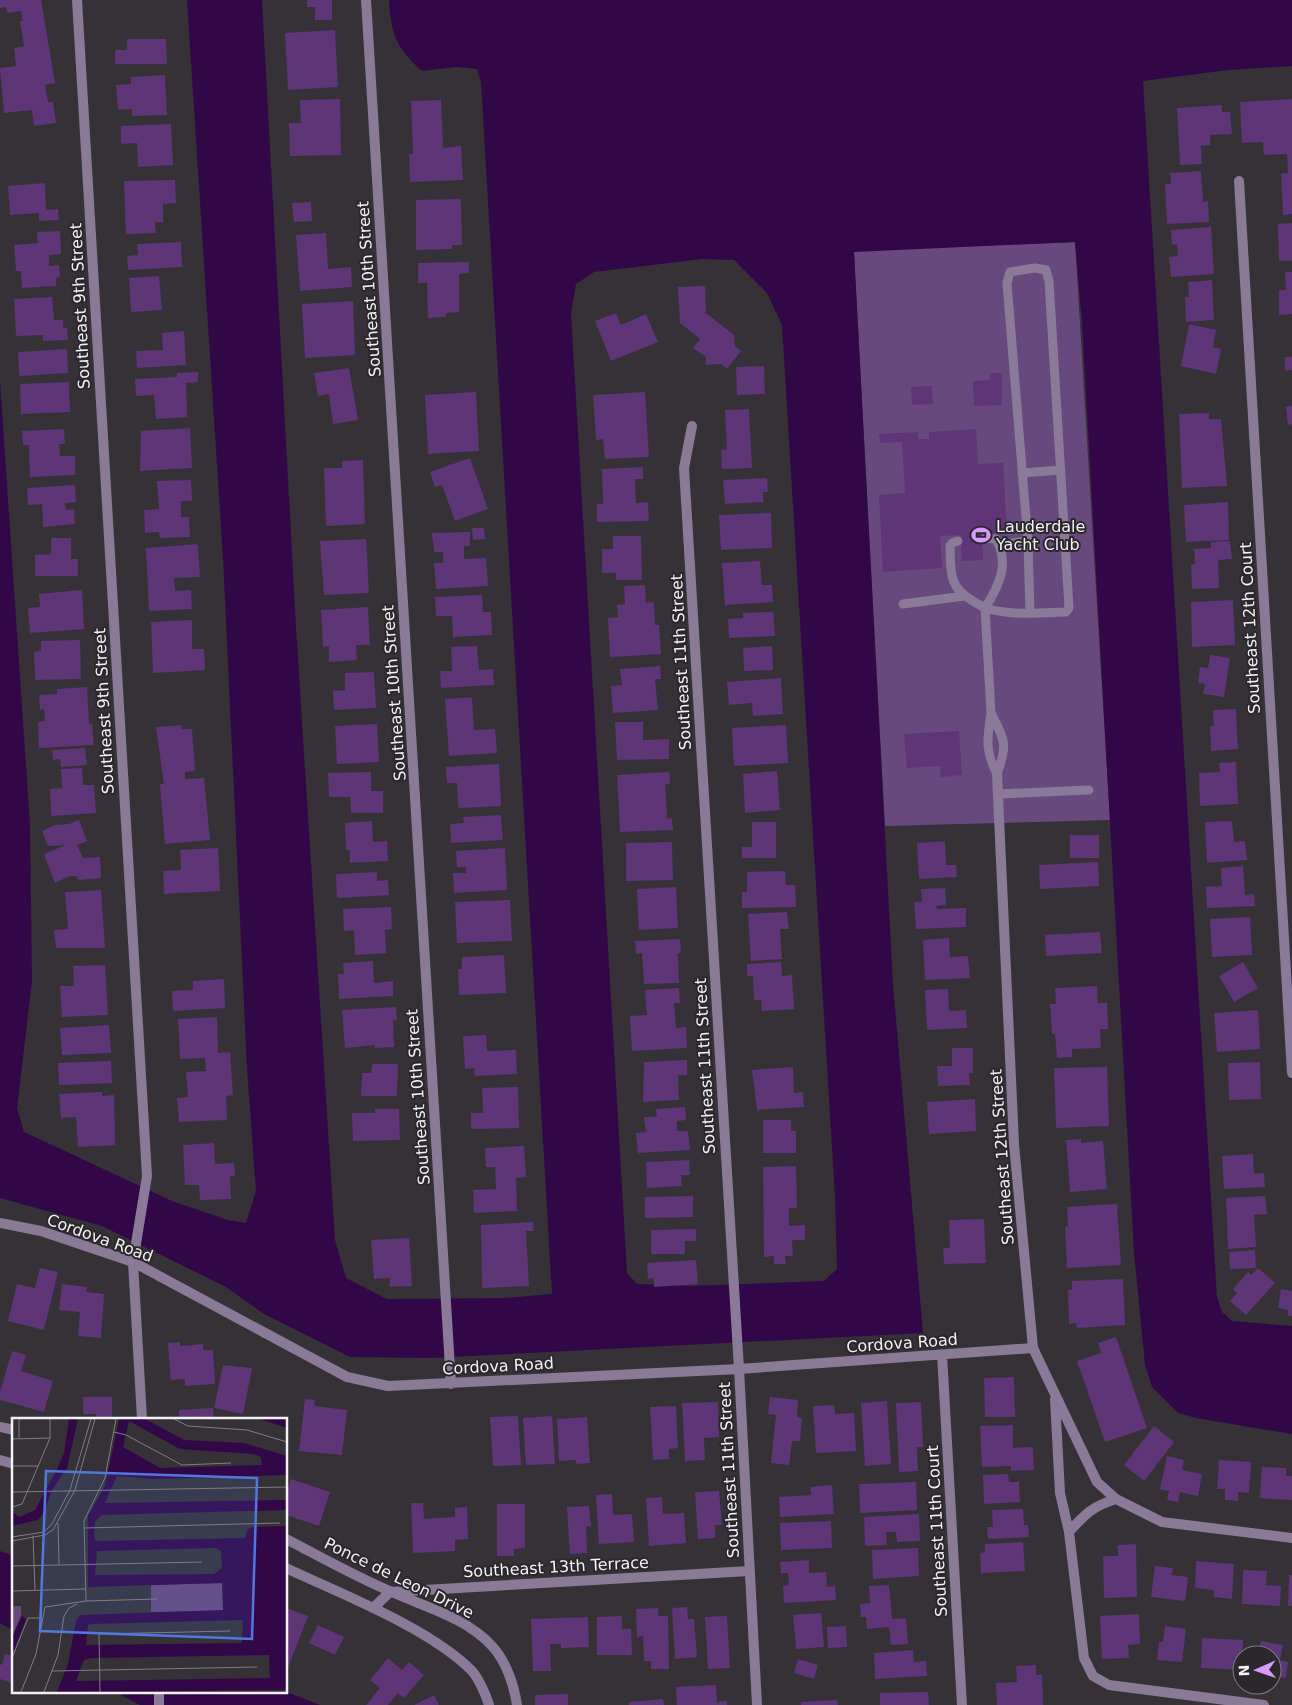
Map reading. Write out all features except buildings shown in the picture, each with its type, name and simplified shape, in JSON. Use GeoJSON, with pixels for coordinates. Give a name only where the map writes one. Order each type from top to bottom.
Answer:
{"type":"FeatureCollection","features":[{"type":"Feature","properties":{"kind":"street","name":"Southeast 9th Street"},"geometry":{"type":"LineString","coordinates":[[77,0],[147,1176],[133,1262],[142,1418]]}},
{"type":"Feature","properties":{"kind":"street","name":"Southeast 10th Street"},"geometry":{"type":"LineString","coordinates":[[366,0],[450,1384]]}},
{"type":"Feature","properties":{"kind":"street","name":"Southeast 12th Court"},"geometry":{"type":"LineString","coordinates":[[1239,181],[1292,1073]]}},
{"type":"Feature","properties":{"kind":"street","name":"Southeast 11th Street"},"geometry":{"type":"LineString","coordinates":[[692,426],[684,468],[738,1350],[748,1571],[757,1705]]}},
{"type":"Feature","properties":{"kind":"street","name":"Southeast 12th Street"},"geometry":{"type":"LineString","coordinates":[[997,774],[1014,1144],[1033,1348],[1054,1393],[1060,1492],[1069,1532],[1084,1658],[1093,1676],[1109,1685],[1184,1700]]}},
{"type":"Feature","properties":{"kind":"street","name":"Cordova Road"},"geometry":{"type":"LineString","coordinates":[[0,1223],[41,1230],[133,1262],[347,1377],[388,1386],[739,1369],[1033,1348]]}},
{"type":"Feature","properties":{"kind":"street","name":"Southeast 11th Court"},"geometry":{"type":"LineString","coordinates":[[942,1355],[962,1705]]}},
{"type":"Feature","properties":{"kind":"street"},"geometry":{"type":"LineString","coordinates":[[1054,1393],[1097,1482],[1116,1500],[1162,1522],[1292,1538]]}},
{"type":"Feature","properties":{"kind":"street"},"geometry":{"type":"LineString","coordinates":[[1069,1532],[1086,1513],[1101,1504],[1116,1500]]}},
{"type":"Feature","properties":{"kind":"street","name":"Ponce de Leon Drive"},"geometry":{"type":"LineString","coordinates":[[288,1540],[390,1592],[427,1606],[472,1629],[493,1646],[506,1668],[517,1705]]}},
{"type":"Feature","properties":{"kind":"street"},"geometry":{"type":"LineString","coordinates":[[288,1569],[373,1608],[428,1638],[455,1656],[473,1673],[489,1705]]}},
{"type":"Feature","properties":{"kind":"street","name":"Southeast 13th Terrace"},"geometry":{"type":"LineString","coordinates":[[390,1592],[748,1571]]}},
{"type":"Feature","properties":{"kind":"street"},"geometry":{"type":"LineString","coordinates":[[373,1608],[390,1592]]}},
{"type":"Feature","properties":{"kind":"street"},"geometry":{"type":"LineString","coordinates":[[158,1692],[159,1705]]}},
{"type":"Feature","properties":{"kind":"street"},"geometry":{"type":"LineString","coordinates":[[1184,1700],[1264,1705]]}},
{"type":"Feature","properties":{"kind":"lane"},"geometry":{"type":"LineString","coordinates":[[958,541],[952,542],[950,546],[951,565],[954,585],[964,596],[985,608],[1006,614],[1066,612],[1069,608],[1049,281],[1046,270],[1035,268],[1010,272],[1007,283],[1028,541],[1030,613]]}},
{"type":"Feature","properties":{"kind":"lane"},"geometry":{"type":"LineString","coordinates":[[1022,473],[1061,470]]}},
{"type":"Feature","properties":{"kind":"lane"},"geometry":{"type":"LineString","coordinates":[[985,538],[996,540],[1000,545],[1003,571],[998,588],[985,608],[991,713],[986,741],[990,760],[997,774]]}},
{"type":"Feature","properties":{"kind":"lane"},"geometry":{"type":"LineString","coordinates":[[1000,545],[1028,541]]}},
{"type":"Feature","properties":{"kind":"lane"},"geometry":{"type":"LineString","coordinates":[[903,604],[964,596]]}},
{"type":"Feature","properties":{"kind":"lane"},"geometry":{"type":"LineString","coordinates":[[991,713],[1005,740],[1003,757],[997,774]]}},
{"type":"Feature","properties":{"kind":"lane"},"geometry":{"type":"LineString","coordinates":[[998,794],[1089,790]]}},
{"type":"Feature","properties":{"kind":"shaded area"},"geometry":{"type":"Polygon","coordinates":[[[187,0],[262,0],[296,627],[335,1240],[346,1278],[387,1299],[505,1298],[552,1294],[481,82],[477,69],[456,67],[422,71],[413,63],[396,40],[391,22],[389,0],[1292,0],[1292,66],[1228,70],[1143,81],[1217,1297],[1222,1312],[1232,1321],[1292,1326],[1292,1434],[1196,1418],[1178,1413],[1152,1387],[1145,1365],[1134,1252],[1082,322],[1075,242],[854,252],[893,984],[923,1333],[431,1358],[350,1357],[264,1314],[226,1287],[102,1226],[0,1198],[0,381],[30,825],[32,981],[17,1108],[24,1132],[172,1201],[228,1220],[246,1223],[256,1191],[247,1068],[223,558],[187,0]],[[702,259],[594,272],[576,284],[571,313],[627,1273],[637,1284],[692,1286],[824,1281],[837,1269],[835,1197],[782,325],[767,293],[734,260],[702,259]]]}},
{"type":"Feature","properties":{"kind":"shaded area","name":"Lauderdale Yacht Club"},"geometry":{"type":"Polygon","coordinates":[[[1075,242],[1110,820],[885,826],[854,251],[1075,242]]]}},
{"type":"Feature","properties":{"kind":"shaded area"},"geometry":{"type":"Polygon","coordinates":[[[0,1551],[12,1555],[12,1630],[0,1623],[0,1551]]]}},
{"type":"Feature","properties":{"kind":"shaded area"},"geometry":{"type":"Polygon","coordinates":[[[115,1692],[287,1692],[320,1705],[140,1705],[115,1692]]]}},
{"type":"Feature","properties":{"kind":"place","name":"Lauderdale Yacht Club"},"geometry":{"type":"Point","coordinates":[981,535]}}]}
